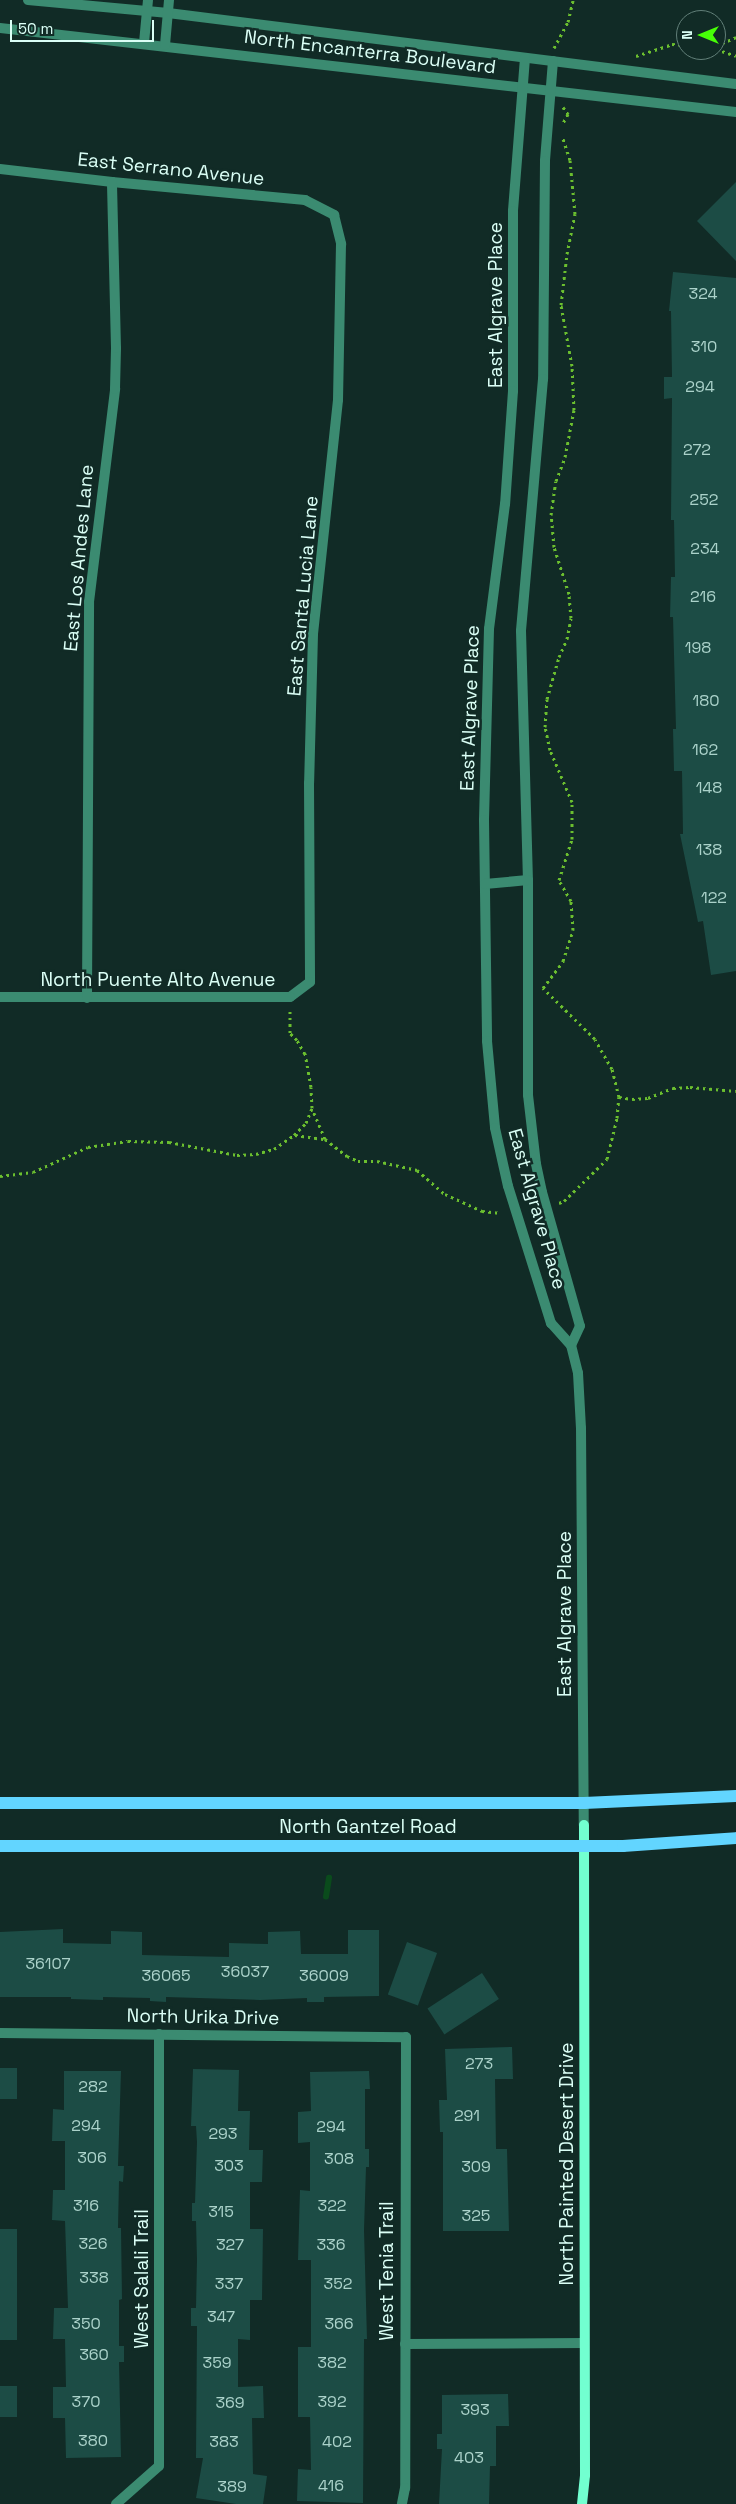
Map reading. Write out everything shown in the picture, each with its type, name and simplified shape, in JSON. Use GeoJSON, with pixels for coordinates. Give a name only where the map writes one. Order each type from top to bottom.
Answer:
{"type":"FeatureCollection","features":[{"type":"Feature","properties":{"kind":"main road","name":"North Gantzel Road"},"geometry":{"type":"LineString","coordinates":[[0,1803],[584,1803],[736,1796]]}},
{"type":"Feature","properties":{"kind":"main road","name":"North Gantzel Road"},"geometry":{"type":"LineString","coordinates":[[0,1846],[584,1846],[652,1845],[736,1838]]}},
{"type":"Feature","properties":{"kind":"street","name":"North Encanterra Boulevard"},"geometry":{"type":"LineString","coordinates":[[28,0],[168,13],[736,84]]}},
{"type":"Feature","properties":{"kind":"street"},"geometry":{"type":"LineString","coordinates":[[144,43],[148,0]]}},
{"type":"Feature","properties":{"kind":"street"},"geometry":{"type":"LineString","coordinates":[[165,45],[169,0]]}},
{"type":"Feature","properties":{"kind":"street","name":"North Encanterra Boulevard"},"geometry":{"type":"LineString","coordinates":[[0,28],[165,45],[736,112]]}},
{"type":"Feature","properties":{"kind":"street","name":"East Algrave Place"},"geometry":{"type":"LineString","coordinates":[[525,58],[514,211],[513,391],[505,504],[489,629],[485,884],[488,1074],[500,1149],[517,1213],[552,1323],[571,1345],[578,1373],[584,1825]]}},
{"type":"Feature","properties":{"kind":"street","name":"East Algrave Place"},"geometry":{"type":"LineString","coordinates":[[553,60],[545,160],[544,378],[520,630],[528,880],[528,1095],[536,1164],[546,1207],[580,1326],[571,1345]]}},
{"type":"Feature","properties":{"kind":"street","name":"East Serrano Avenue"},"geometry":{"type":"LineString","coordinates":[[0,169],[112,182],[305,200],[334,215]]}},
{"type":"Feature","properties":{"kind":"street","name":"East Los Andes Lane"},"geometry":{"type":"LineString","coordinates":[[87,998],[89,602],[114,389],[116,348],[112,182]]}},
{"type":"Feature","properties":{"kind":"street","name":"East Santa Lucia Lane"},"geometry":{"type":"LineString","coordinates":[[310,982],[309,783],[313,634],[338,400],[341,244],[334,215]]}},
{"type":"Feature","properties":{"kind":"street"},"geometry":{"type":"LineString","coordinates":[[485,884],[528,880]]}},
{"type":"Feature","properties":{"kind":"street","name":"North Puente Alto Avenue"},"geometry":{"type":"LineString","coordinates":[[0,997],[290,997],[310,982]]}},
{"type":"Feature","properties":{"kind":"street","name":"North Painted Desert Drive"},"geometry":{"type":"LineString","coordinates":[[582,2504],[585,2475],[584,1825]]}},
{"type":"Feature","properties":{"kind":"street","name":"North Urika Drive"},"geometry":{"type":"LineString","coordinates":[[0,2033],[406,2037]]}},
{"type":"Feature","properties":{"kind":"street","name":"West Salali Trail"},"geometry":{"type":"LineString","coordinates":[[116,2504],[159,2466],[159,2034]]}},
{"type":"Feature","properties":{"kind":"street","name":"West Tenia Trail"},"geometry":{"type":"LineString","coordinates":[[402,2504],[405,2488],[406,2037]]}},
{"type":"Feature","properties":{"kind":"street"},"geometry":{"type":"LineString","coordinates":[[405,2344],[584,2343]]}},
{"type":"Feature","properties":{"kind":"path"},"geometry":{"type":"LineString","coordinates":[[553,60],[553,49],[568,22],[573,0]]}},
{"type":"Feature","properties":{"kind":"path"},"geometry":{"type":"LineString","coordinates":[[626,70],[629,58],[676,44]]}},
{"type":"Feature","properties":{"kind":"path"},"geometry":{"type":"LineString","coordinates":[[546,1207],[564,1201],[607,1159],[617,1118],[619,1097],[612,1069],[595,1039],[544,988],[563,961],[573,930],[571,900],[559,880],[572,839],[574,819],[572,802],[550,750],[545,727],[547,699],[559,657],[567,639],[571,618],[569,594],[554,547],[551,515],[556,481],[566,457],[574,410],[572,366],[561,305],[567,254],[575,214],[570,160],[560,130],[568,114],[550,90]]}},
{"type":"Feature","properties":{"kind":"path"},"geometry":{"type":"LineString","coordinates":[[290,997],[290,1033],[297,1040],[305,1054],[311,1087],[312,1108],[325,1139],[347,1156],[358,1161],[377,1161],[418,1170],[445,1194],[482,1211],[517,1213]]}},
{"type":"Feature","properties":{"kind":"path"},"geometry":{"type":"LineString","coordinates":[[619,1097],[632,1099],[648,1098],[673,1088],[690,1087],[736,1091]]}},
{"type":"Feature","properties":{"kind":"path"},"geometry":{"type":"LineString","coordinates":[[0,1176],[33,1172],[88,1147],[128,1141],[169,1142],[237,1155],[256,1154],[274,1149],[294,1135],[306,1123],[312,1108]]}},
{"type":"Feature","properties":{"kind":"path"},"geometry":{"type":"LineString","coordinates":[[294,1135],[325,1139]]}},
{"type":"Feature","properties":{"kind":"building"},"geometry":{"type":"Polygon","coordinates":[[[736,182],[736,261],[697,221],[736,182]]]}},
{"type":"Feature","properties":{"kind":"building"},"geometry":{"type":"Polygon","coordinates":[[[673,272],[736,278],[736,971],[711,975],[703,921],[698,922],[680,834],[683,834],[682,771],[674,771],[673,729],[676,729],[673,617],[670,617],[671,577],[675,577],[674,520],[671,520],[672,398],[664,399],[664,377],[672,377],[671,311],[669,311],[673,272]]]}},
{"type":"Feature","properties":{"kind":"building"},"geometry":{"type":"Polygon","coordinates":[[[63,1929],[63,1943],[111,1944],[111,1931],[142,1932],[142,1955],[229,1957],[229,1943],[268,1944],[268,1932],[300,1931],[301,1954],[348,1954],[348,1930],[379,1930],[379,1996],[324,1997],[324,2002],[307,2002],[307,1998],[260,2000],[166,1997],[166,2002],[150,2001],[150,1998],[103,1997],[103,2000],[71,1999],[71,1997],[0,1997],[0,1932],[63,1929]]]}},
{"type":"Feature","properties":{"kind":"building"},"geometry":{"type":"Polygon","coordinates":[[[407,1942],[437,1953],[418,2006],[388,1995],[407,1942]]]}},
{"type":"Feature","properties":{"kind":"building"},"geometry":{"type":"Polygon","coordinates":[[[482,1973],[499,1999],[444,2034],[427,2008],[482,1973]]]}},
{"type":"Feature","properties":{"kind":"building"},"geometry":{"type":"Polygon","coordinates":[[[512,2047],[513,2079],[495,2079],[496,2149],[507,2149],[509,2231],[443,2231],[443,2132],[440,2132],[439,2100],[447,2100],[445,2049],[512,2047]]]}},
{"type":"Feature","properties":{"kind":"building"},"geometry":{"type":"Polygon","coordinates":[[[0,2068],[17,2068],[17,2099],[0,2099],[0,2068]]]}},
{"type":"Feature","properties":{"kind":"building"},"geometry":{"type":"Polygon","coordinates":[[[193,2069],[239,2070],[238,2111],[250,2111],[249,2150],[263,2150],[262,2182],[250,2182],[250,2229],[263,2229],[262,2300],[250,2300],[250,2340],[238,2339],[238,2387],[263,2386],[264,2418],[252,2418],[253,2474],[267,2476],[263,2504],[236,2504],[196,2498],[203,2458],[196,2458],[197,2326],[191,2326],[191,2308],[196,2308],[197,2260],[196,2221],[192,2221],[192,2203],[195,2203],[197,2142],[196,2126],[191,2126],[193,2069]]]}},
{"type":"Feature","properties":{"kind":"building"},"geometry":{"type":"Polygon","coordinates":[[[64,2071],[121,2071],[118,2166],[124,2166],[123,2182],[119,2181],[118,2228],[121,2228],[122,2299],[119,2300],[119,2346],[124,2346],[124,2362],[119,2362],[121,2457],[66,2458],[65,2418],[53,2418],[53,2387],[66,2387],[65,2339],[53,2339],[54,2308],[68,2308],[65,2221],[52,2220],[53,2190],[65,2190],[65,2141],[52,2141],[53,2109],[64,2110],[64,2071]]]}},
{"type":"Feature","properties":{"kind":"building"},"geometry":{"type":"Polygon","coordinates":[[[369,2071],[370,2089],[365,2089],[365,2149],[369,2149],[369,2167],[366,2167],[364,2230],[367,2339],[364,2339],[363,2503],[297,2501],[298,2469],[311,2470],[310,2417],[298,2417],[298,2347],[311,2347],[311,2260],[298,2260],[300,2190],[310,2191],[310,2142],[298,2143],[298,2112],[311,2111],[310,2072],[369,2071]]]}},
{"type":"Feature","properties":{"kind":"building"},"geometry":{"type":"Polygon","coordinates":[[[0,2229],[17,2229],[17,2340],[0,2340],[0,2229]]]}},
{"type":"Feature","properties":{"kind":"building"},"geometry":{"type":"Polygon","coordinates":[[[0,2386],[17,2386],[17,2417],[0,2417],[0,2386]]]}},
{"type":"Feature","properties":{"kind":"building"},"geometry":{"type":"Polygon","coordinates":[[[508,2394],[509,2426],[496,2426],[496,2466],[490,2466],[489,2504],[439,2504],[442,2449],[437,2449],[437,2434],[442,2434],[442,2395],[508,2394]]]}},
{"type":"Feature","properties":{"kind":"waterway"},"geometry":{"type":"LineString","coordinates":[[326,1897],[329,1878]]}}]}
